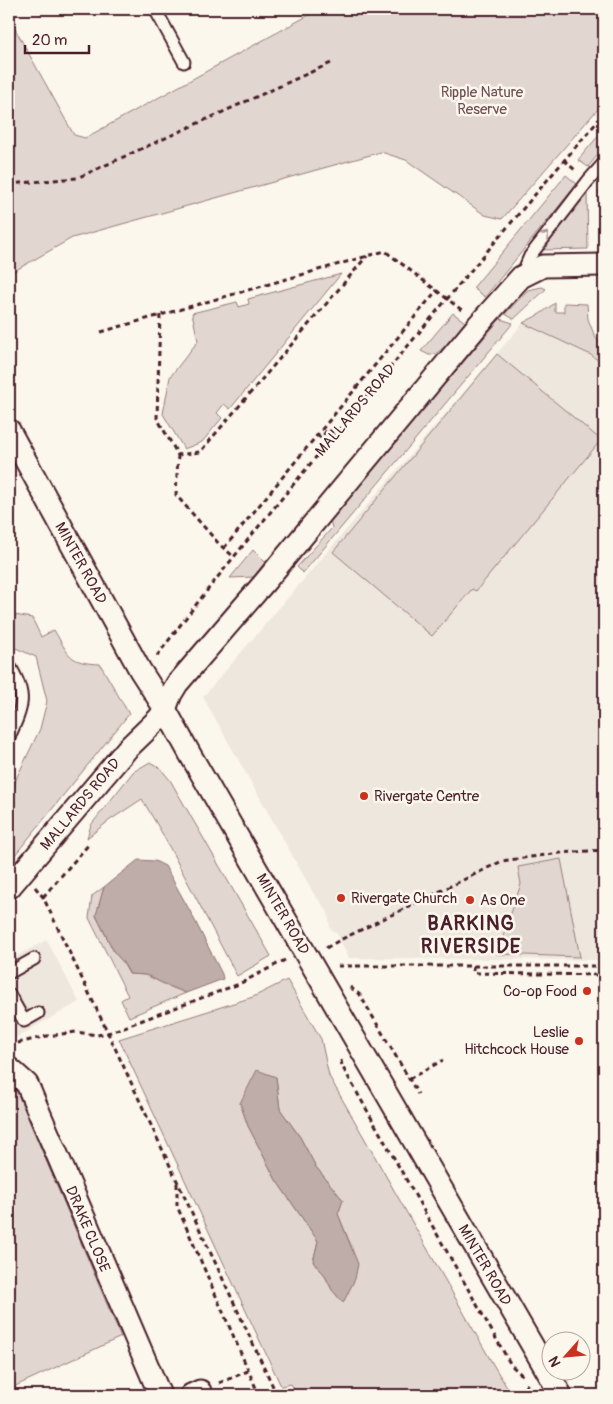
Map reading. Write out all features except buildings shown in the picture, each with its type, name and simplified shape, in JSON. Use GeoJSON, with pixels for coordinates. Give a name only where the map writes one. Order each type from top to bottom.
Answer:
{"type":"FeatureCollection","features":[{"type":"Feature","properties":{"kind":"street","name":"MALLARDS ROAD"},"geometry":{"type":"LineString","coordinates":[[9,888],[127,749],[166,710],[171,694],[177,684],[521,277],[543,266],[602,265]]}},
{"type":"Feature","properties":{"kind":"street","name":"MINTER ROAD"},"geometry":{"type":"LineString","coordinates":[[9,430],[148,682],[166,710],[561,1395]]}},
{"type":"Feature","properties":{"kind":"street","name":"DRAKE CLOSE"},"geometry":{"type":"LineString","coordinates":[[9,1068],[27,1084],[160,1395]]}},
{"type":"Feature","properties":{"kind":"lane"},"geometry":{"type":"LineString","coordinates":[[155,9],[184,62]]}},
{"type":"Feature","properties":{"kind":"lane","name":"MALLARDS ROAD"},"geometry":{"type":"LineString","coordinates":[[521,277],[530,256],[604,163]]}},
{"type":"Feature","properties":{"kind":"lane"},"geometry":{"type":"LineString","coordinates":[[9,665],[17,678],[23,698],[9,737]]}},
{"type":"Feature","properties":{"kind":"lane"},"geometry":{"type":"LineString","coordinates":[[9,972],[34,959]]}},
{"type":"Feature","properties":{"kind":"lane"},"geometry":{"type":"LineString","coordinates":[[9,994],[24,1021],[38,1013]]}},
{"type":"Feature","properties":{"kind":"path"},"geometry":{"type":"LineString","coordinates":[[9,184],[77,178],[331,63]]}},
{"type":"Feature","properties":{"kind":"path","name":"MALLARDS ROAD"},"geometry":{"type":"LineString","coordinates":[[148,682],[156,658],[234,557],[447,298],[604,114]]}},
{"type":"Feature","properties":{"kind":"path"},"geometry":{"type":"LineString","coordinates":[[596,188],[600,191],[601,198],[602,313],[604,318]]}},
{"type":"Feature","properties":{"kind":"path"},"geometry":{"type":"LineString","coordinates":[[101,332],[385,251],[480,324]]}},
{"type":"Feature","properties":{"kind":"path"},"geometry":{"type":"LineString","coordinates":[[178,455],[200,452],[367,256]]}},
{"type":"Feature","properties":{"kind":"path"},"geometry":{"type":"LineString","coordinates":[[224,548],[437,290]]}},
{"type":"Feature","properties":{"kind":"path"},"geometry":{"type":"LineString","coordinates":[[160,315],[157,418],[178,455],[176,495],[219,544],[234,557]]}},
{"type":"Feature","properties":{"kind":"path"},"geometry":{"type":"LineString","coordinates":[[317,435],[321,438],[328,429],[334,435]]}},
{"type":"Feature","properties":{"kind":"path"},"geometry":{"type":"LineString","coordinates":[[43,897],[89,844]]}},
{"type":"Feature","properties":{"kind":"path"},"geometry":{"type":"LineString","coordinates":[[330,954],[327,948],[340,940],[502,861],[560,853],[604,850]]}},
{"type":"Feature","properties":{"kind":"path"},"geometry":{"type":"LineString","coordinates":[[32,882],[43,897],[108,1033],[277,1395]]}},
{"type":"Feature","properties":{"kind":"path"},"geometry":{"type":"LineString","coordinates":[[9,1043],[14,1044],[47,1036],[76,1032],[96,1035],[108,1033],[239,984],[286,960]]}},
{"type":"Feature","properties":{"kind":"path"},"geometry":{"type":"LineString","coordinates":[[334,960],[342,974]]}},
{"type":"Feature","properties":{"kind":"path"},"geometry":{"type":"LineString","coordinates":[[337,966],[604,966]]}},
{"type":"Feature","properties":{"kind":"path"},"geometry":{"type":"LineString","coordinates":[[473,966],[473,973],[604,975]]}},
{"type":"Feature","properties":{"kind":"path"},"geometry":{"type":"LineString","coordinates":[[346,983],[360,995],[418,1094]]}},
{"type":"Feature","properties":{"kind":"path","name":"MINTER ROAD"},"geometry":{"type":"LineString","coordinates":[[340,1058],[342,1066],[511,1365],[534,1387]]}},
{"type":"Feature","properties":{"kind":"path"},"geometry":{"type":"LineString","coordinates":[[409,1080],[443,1060]]}},
{"type":"Feature","properties":{"kind":"path"},"geometry":{"type":"LineString","coordinates":[[177,1180],[177,1206],[259,1395]]}},
{"type":"Feature","properties":{"kind":"path"},"geometry":{"type":"LineString","coordinates":[[196,1393],[248,1371]]}},
{"type":"Feature","properties":{"kind":"path"},"geometry":{"type":"LineString","coordinates":[[520,1395],[529,1382]]}},
{"type":"Feature","properties":{"kind":"shaded area"},"geometry":{"type":"Polygon","coordinates":[[[523,323],[591,355],[604,365],[604,960],[349,958],[337,934],[330,928],[328,912],[314,894],[203,697],[523,323]]]}},
{"type":"Feature","properties":{"kind":"shaded area"},"geometry":{"type":"Polygon","coordinates":[[[138,860],[155,861],[165,866],[190,911],[223,979],[186,993],[146,975],[130,974],[114,952],[96,915],[104,887],[138,860]]]}},
{"type":"Feature","properties":{"kind":"shaded area"},"geometry":{"type":"Polygon","coordinates":[[[47,940],[79,1002],[10,1041],[9,960],[47,940]]]}},
{"type":"Feature","properties":{"kind":"shaded area"},"geometry":{"type":"Polygon","coordinates":[[[257,1070],[276,1077],[280,1109],[300,1137],[316,1167],[343,1200],[338,1214],[358,1264],[355,1279],[343,1303],[332,1290],[324,1274],[313,1262],[318,1241],[276,1180],[248,1126],[240,1103],[257,1070]]]}},
{"type":"Feature","properties":{"kind":"green space","name":"Ripple Nature Reserve"},"geometry":{"type":"Polygon","coordinates":[[[320,9],[604,9],[604,102],[502,219],[485,215],[406,160],[381,152],[72,238],[9,274],[9,18],[74,135],[85,138],[320,9]]]}},
{"type":"Feature","properties":{"kind":"green space"},"geometry":{"type":"Polygon","coordinates":[[[604,129],[604,147],[588,167],[578,160],[604,129]]]}},
{"type":"Feature","properties":{"kind":"green space"},"geometry":{"type":"Polygon","coordinates":[[[566,175],[577,184],[485,297],[473,288],[566,175]]]}},
{"type":"Feature","properties":{"kind":"green space"},"geometry":{"type":"Polygon","coordinates":[[[587,194],[588,249],[541,250],[587,194]]]}},
{"type":"Feature","properties":{"kind":"green space"},"geometry":{"type":"Polygon","coordinates":[[[341,274],[230,409],[224,404],[217,413],[222,418],[202,442],[184,449],[163,414],[170,377],[198,341],[192,313],[237,302],[239,307],[249,304],[248,299],[341,274]]]}},
{"type":"Feature","properties":{"kind":"green space"},"geometry":{"type":"Polygon","coordinates":[[[542,287],[546,289],[514,319],[505,314],[528,290],[542,287]]]}},
{"type":"Feature","properties":{"kind":"green space"},"geometry":{"type":"Polygon","coordinates":[[[555,303],[555,312],[564,312],[564,303],[587,304],[588,319],[595,337],[604,349],[604,365],[591,355],[523,323],[555,303]]]}},
{"type":"Feature","properties":{"kind":"green space"},"geometry":{"type":"Polygon","coordinates":[[[453,313],[465,322],[438,352],[429,355],[421,351],[453,313]]]}},
{"type":"Feature","properties":{"kind":"green space"},"geometry":{"type":"Polygon","coordinates":[[[500,319],[513,323],[303,573],[297,567],[332,528],[330,519],[500,319]]]}},
{"type":"Feature","properties":{"kind":"green space"},"geometry":{"type":"Polygon","coordinates":[[[497,354],[601,440],[476,591],[472,589],[432,636],[333,552],[497,354]]]}},
{"type":"Feature","properties":{"kind":"green space"},"geometry":{"type":"Polygon","coordinates":[[[253,550],[265,562],[254,577],[230,578],[253,550]]]}},
{"type":"Feature","properties":{"kind":"green space"},"geometry":{"type":"Polygon","coordinates":[[[9,614],[32,618],[41,637],[54,630],[67,651],[75,659],[81,662],[100,664],[129,714],[15,855],[9,858],[9,810],[16,779],[40,729],[47,701],[36,657],[9,645],[9,614]]]}},
{"type":"Feature","properties":{"kind":"green space"},"geometry":{"type":"Polygon","coordinates":[[[150,762],[160,768],[170,780],[271,956],[237,976],[162,833],[142,799],[87,838],[91,825],[133,772],[150,762]]]}},
{"type":"Feature","properties":{"kind":"green space"},"geometry":{"type":"Polygon","coordinates":[[[561,859],[580,957],[497,954],[521,884],[518,867],[561,859]]]}},
{"type":"Feature","properties":{"kind":"green space"},"geometry":{"type":"Polygon","coordinates":[[[104,887],[96,916],[114,952],[122,961],[129,974],[146,975],[186,993],[129,1017],[121,1000],[128,996],[89,918],[92,896],[104,887]]]}},
{"type":"Feature","properties":{"kind":"green space"},"geometry":{"type":"Polygon","coordinates":[[[287,980],[321,1039],[329,1076],[494,1366],[506,1386],[514,1392],[513,1395],[297,1395],[291,1384],[281,1386],[119,1039],[253,997],[287,980]],[[276,1077],[240,1103],[248,1126],[276,1180],[318,1241],[313,1262],[324,1274],[332,1290],[352,1248],[338,1214],[343,1200],[316,1167],[300,1137],[280,1109],[276,1077]]]}},
{"type":"Feature","properties":{"kind":"green space"},"geometry":{"type":"Polygon","coordinates":[[[9,1085],[17,1092],[121,1337],[9,1389],[9,1085]]]}},
{"type":"Feature","properties":{"kind":"place","name":"Rivergate Centre"},"geometry":{"type":"Point","coordinates":[364,796]}},
{"type":"Feature","properties":{"kind":"place","name":"Rivergate Church"},"geometry":{"type":"Point","coordinates":[341,898]}},
{"type":"Feature","properties":{"kind":"place","name":"As One"},"geometry":{"type":"Point","coordinates":[470,900]}},
{"type":"Feature","properties":{"kind":"place","name":"Co-op Food"},"geometry":{"type":"Point","coordinates":[587,991]}},
{"type":"Feature","properties":{"kind":"place","name":"Leslie Hitchcock House"},"geometry":{"type":"Point","coordinates":[579,1041]}},
{"type":"Feature","properties":{"kind":"district","name":"BARKING RIVERSIDE"},"geometry":{"type":"Point","coordinates":[471,934]}}]}
